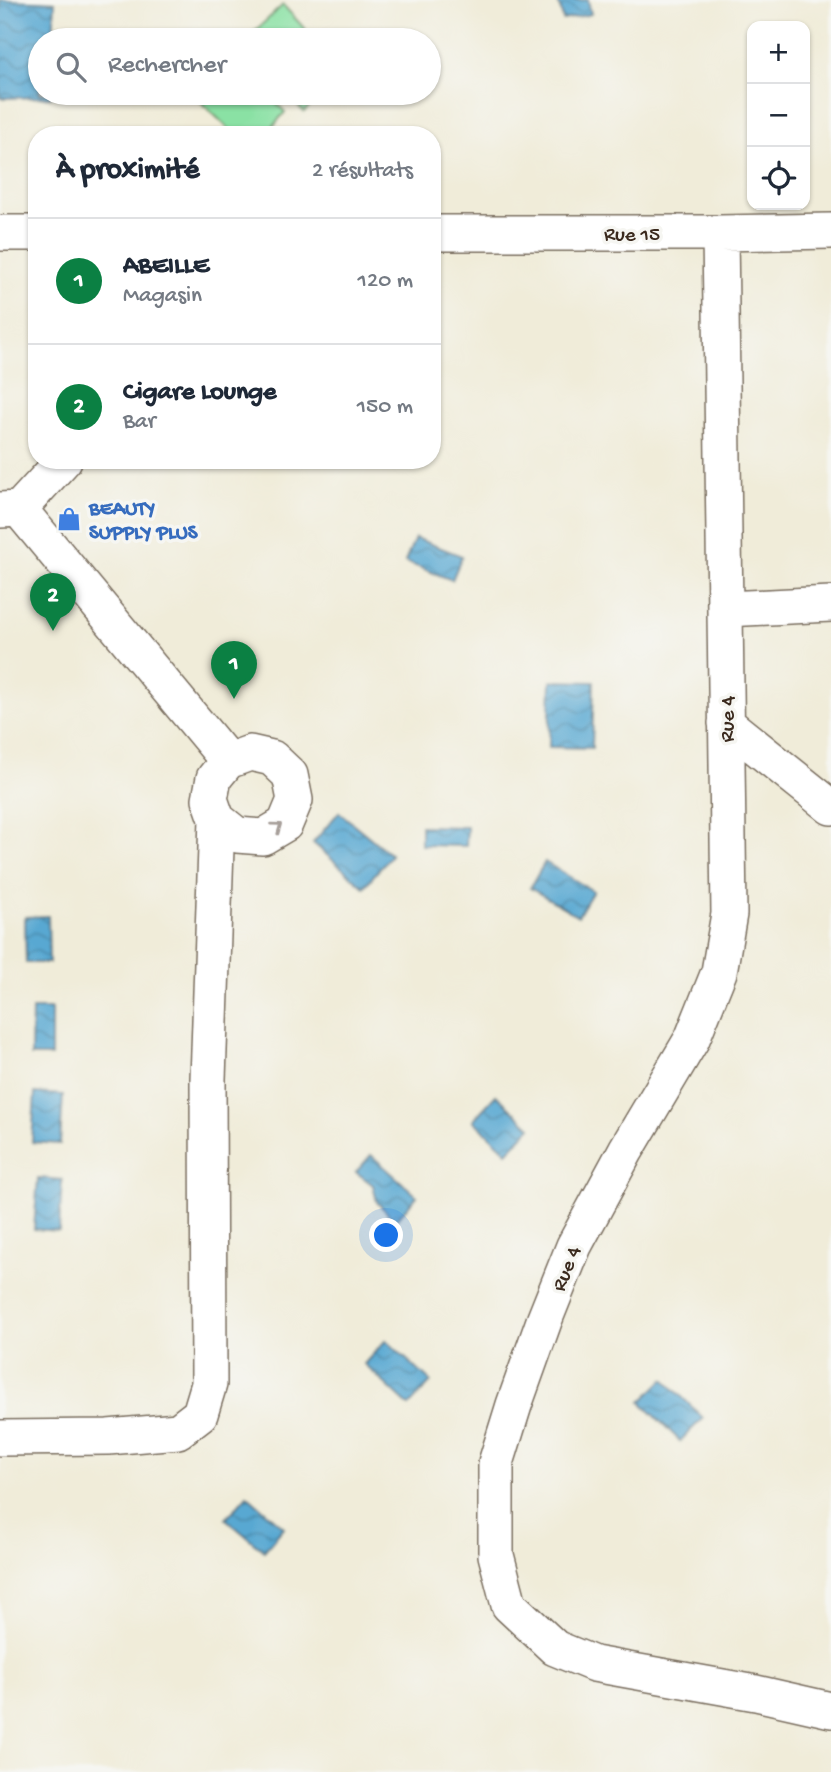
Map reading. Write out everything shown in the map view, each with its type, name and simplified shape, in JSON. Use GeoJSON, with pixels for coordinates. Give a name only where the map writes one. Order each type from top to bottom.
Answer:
{"type":"FeatureCollection","features":[{"type":"Feature","properties":{"kind":"street","name":"Rue 15"},"geometry":{"type":"LineString","coordinates":[[441,233],[720,233],[831,230]]}},
{"type":"Feature","properties":{"kind":"street"},"geometry":{"type":"LineString","coordinates":[[0,233],[28,233]]}},
{"type":"Feature","properties":{"kind":"street","name":"Rue 4"},"geometry":{"type":"LineString","coordinates":[[720,233],[729,914],[719,972],[692,1039],[573,1245],[544,1321],[496,1463],[496,1555],[509,1605],[555,1648],[594,1664],[756,1693],[831,1710]]}},
{"type":"Feature","properties":{"kind":"street"},"geometry":{"type":"LineString","coordinates":[[54,469],[10,510],[228,761]]}},
{"type":"Feature","properties":{"kind":"street"},"geometry":{"type":"LineString","coordinates":[[726,610],[831,604]]}},
{"type":"Feature","properties":{"kind":"street"},"geometry":{"type":"LineString","coordinates":[[726,723],[831,807]]}},
{"type":"Feature","properties":{"kind":"street"},"geometry":{"type":"LineString","coordinates":[[0,1438],[108,1437],[178,1431],[200,1414],[209,1384],[208,1079],[217,819],[210,799],[214,778],[228,761],[250,753],[272,758],[290,775],[295,800],[285,824],[263,837],[237,835],[217,819]]}},
{"type":"Feature","properties":{"kind":"green space"},"geometry":{"type":"Polygon","coordinates":[[[283,5],[304,28],[258,28],[283,5]]]}},
{"type":"Feature","properties":{"kind":"green space"},"geometry":{"type":"Polygon","coordinates":[[[204,105],[278,105],[285,112],[273,126],[226,126],[204,105]]]}},
{"type":"Feature","properties":{"kind":"green space"},"geometry":{"type":"Polygon","coordinates":[[[297,105],[311,105],[304,112],[297,105]]]}},
{"type":"Feature","properties":{"kind":"water"},"geometry":{"type":"Polygon","coordinates":[[[0,0],[55,2],[54,28],[28,28],[28,97],[0,98],[0,0]]]}},
{"type":"Feature","properties":{"kind":"water"},"geometry":{"type":"Polygon","coordinates":[[[558,0],[588,0],[591,14],[563,20],[558,0]]]}},
{"type":"Feature","properties":{"kind":"water"},"geometry":{"type":"Polygon","coordinates":[[[415,538],[462,556],[452,580],[405,562],[415,538]]]}},
{"type":"Feature","properties":{"kind":"water"},"geometry":{"type":"Polygon","coordinates":[[[551,681],[594,682],[592,748],[549,747],[551,681]]]}},
{"type":"Feature","properties":{"kind":"water"},"geometry":{"type":"Polygon","coordinates":[[[339,812],[391,855],[364,887],[313,843],[339,812]]]}},
{"type":"Feature","properties":{"kind":"water"},"geometry":{"type":"Polygon","coordinates":[[[421,826],[467,827],[466,846],[421,845],[421,826]]]}},
{"type":"Feature","properties":{"kind":"water"},"geometry":{"type":"Polygon","coordinates":[[[545,862],[593,891],[578,916],[530,888],[545,862]]]}},
{"type":"Feature","properties":{"kind":"water"},"geometry":{"type":"Polygon","coordinates":[[[48,916],[49,963],[26,963],[25,917],[48,916]]]}},
{"type":"Feature","properties":{"kind":"water"},"geometry":{"type":"Polygon","coordinates":[[[32,1009],[51,1009],[51,1056],[31,1056],[32,1009]]]}},
{"type":"Feature","properties":{"kind":"water"},"geometry":{"type":"Polygon","coordinates":[[[35,1093],[63,1095],[60,1144],[32,1142],[35,1093]]]}},
{"type":"Feature","properties":{"kind":"water"},"geometry":{"type":"Polygon","coordinates":[[[496,1095],[531,1127],[507,1152],[473,1120],[496,1095]]]}},
{"type":"Feature","properties":{"kind":"water"},"geometry":{"type":"Polygon","coordinates":[[[371,1155],[417,1196],[395,1221],[377,1202],[373,1185],[356,1172],[371,1155]]]}},
{"type":"Feature","properties":{"kind":"water"},"geometry":{"type":"Polygon","coordinates":[[[38,1178],[62,1180],[59,1231],[34,1229],[38,1178]]]}},
{"type":"Feature","properties":{"kind":"water"},"geometry":{"type":"Polygon","coordinates":[[[386,1340],[431,1382],[409,1406],[364,1364],[386,1340]]]}},
{"type":"Feature","properties":{"kind":"water"},"geometry":{"type":"Polygon","coordinates":[[[664,1379],[703,1418],[680,1441],[641,1402],[664,1379]]]}},
{"type":"Feature","properties":{"kind":"water"},"geometry":{"type":"Polygon","coordinates":[[[247,1495],[284,1527],[264,1551],[226,1519],[247,1495]]]}},
{"type":"Feature","properties":{"kind":"place","name":"BEAUTY SUPPLY PLUS"},"geometry":{"type":"Point","coordinates":[69,519]}},
{"type":"Feature","properties":{"kind":"place","name":"Cigare Lounge"},"geometry":{"type":"Point","coordinates":[53,631]}},
{"type":"Feature","properties":{"kind":"place","name":"ABEILLE"},"geometry":{"type":"Point","coordinates":[234,699]}}]}
